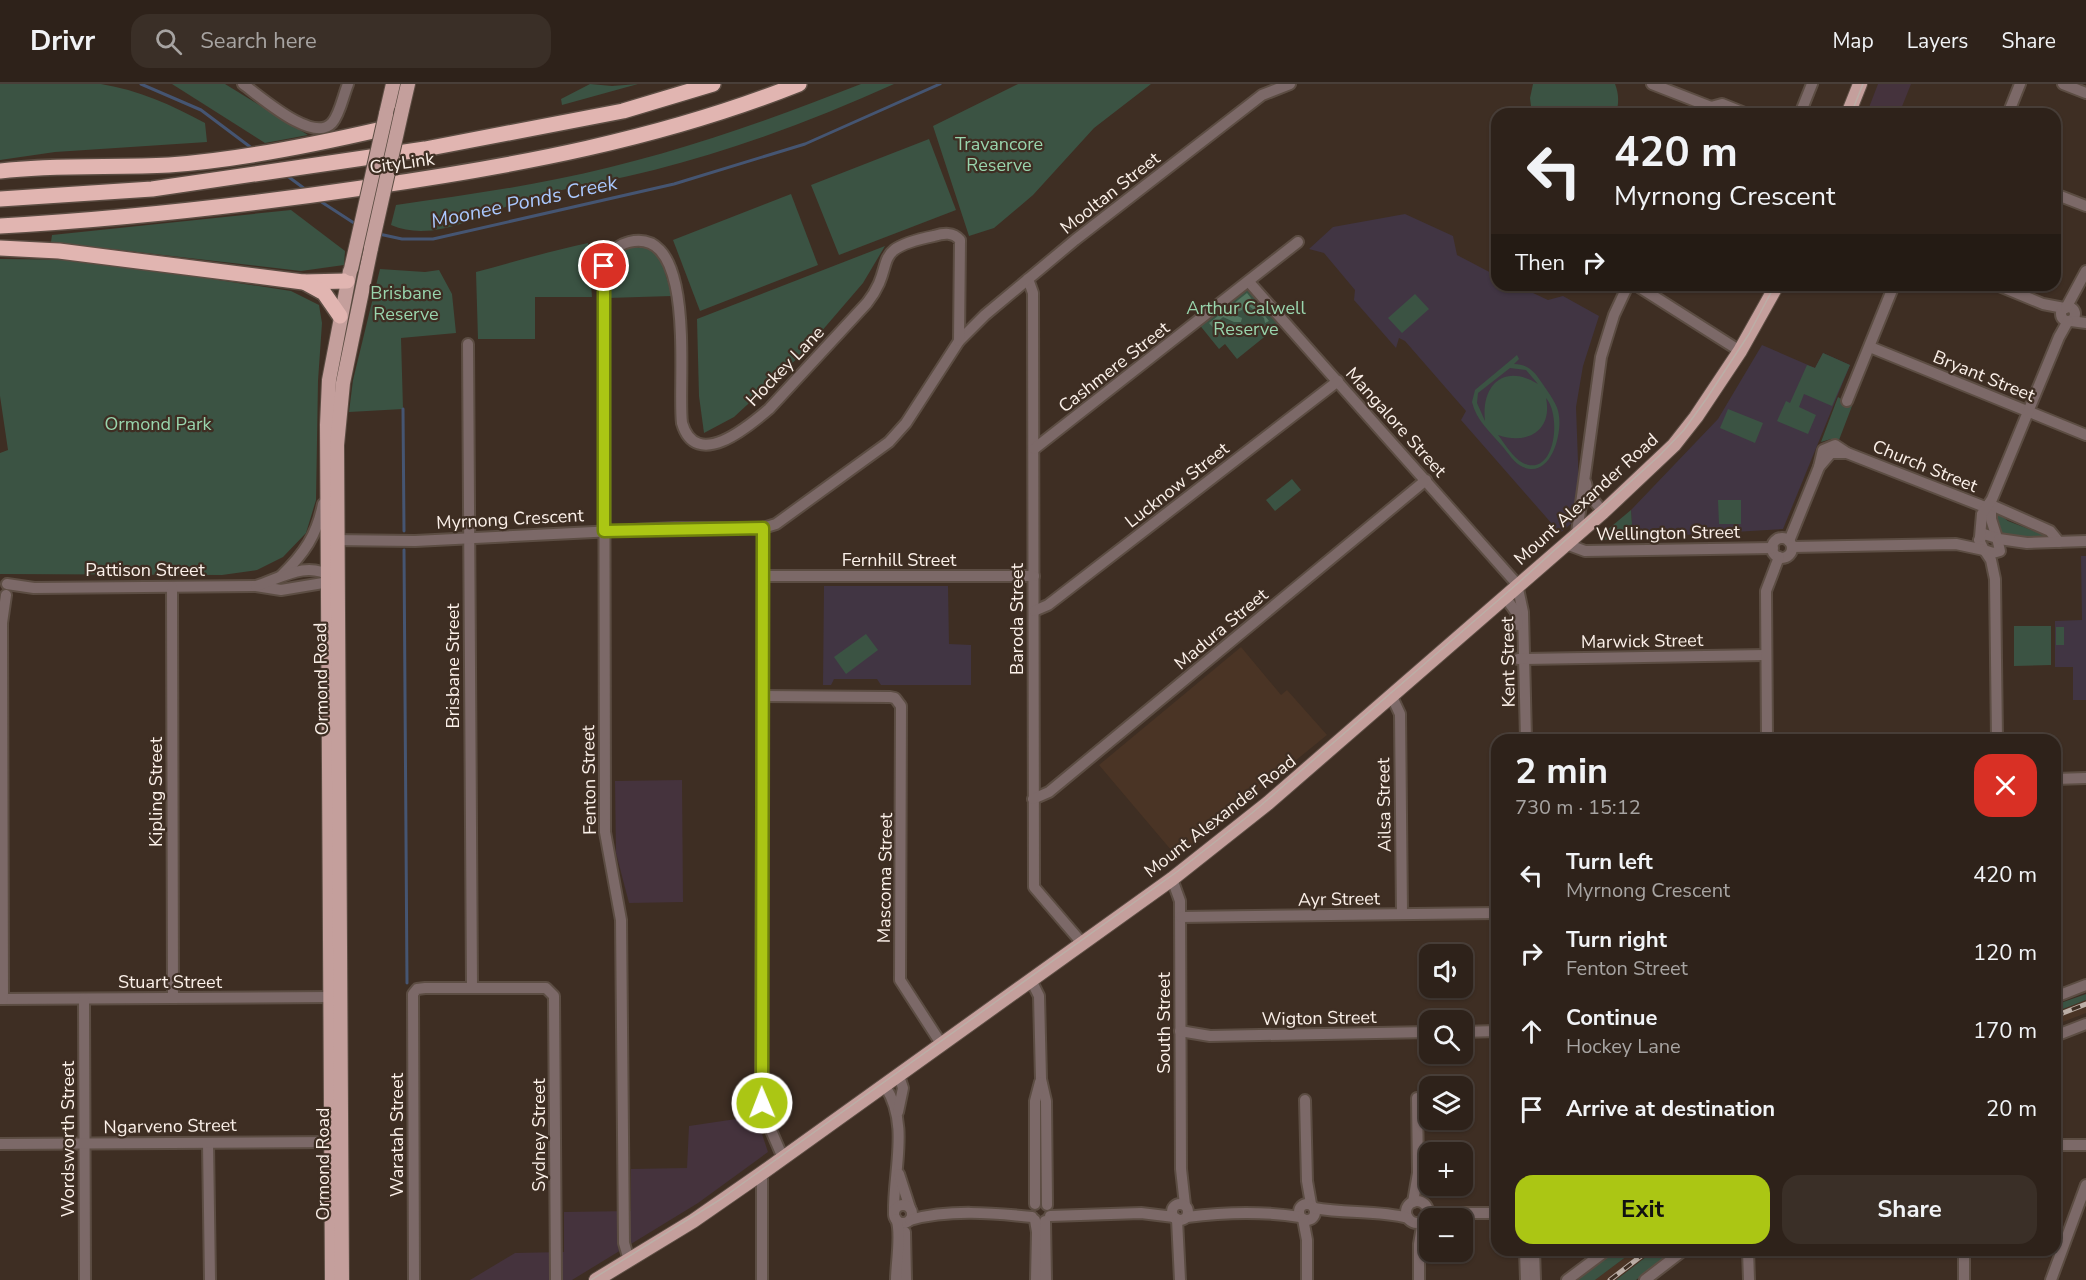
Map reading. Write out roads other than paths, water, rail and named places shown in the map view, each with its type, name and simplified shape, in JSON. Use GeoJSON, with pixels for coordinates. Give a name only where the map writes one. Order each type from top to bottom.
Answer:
{"type":"FeatureCollection","features":[{"type":"Feature","properties":{"kind":"highway","name":"CityLink"},"geometry":{"type":"LineString","coordinates":[[0,199],[152,189],[436,147],[623,111],[713,84]]}},
{"type":"Feature","properties":{"kind":"highway","name":"CityLink"},"geometry":{"type":"LineString","coordinates":[[0,226],[284,199],[478,171],[609,143],[710,116],[799,84]]}},
{"type":"Feature","properties":{"kind":"highway"},"geometry":{"type":"LineString","coordinates":[[0,171],[74,166],[172,164],[230,157],[350,137],[384,121]]}},
{"type":"Feature","properties":{"kind":"highway"},"geometry":{"type":"LineString","coordinates":[[350,137],[385,151]]}},
{"type":"Feature","properties":{"kind":"highway"},"geometry":{"type":"LineString","coordinates":[[0,248],[59,251],[303,282],[349,275]]}},
{"type":"Feature","properties":{"kind":"highway"},"geometry":{"type":"LineString","coordinates":[[303,282],[324,293],[340,316]]}},
{"type":"Feature","properties":{"kind":"main road","name":"Ormond Road"},"geometry":{"type":"LineString","coordinates":[[332,1280],[336,1142],[331,579],[338,420],[365,276],[385,151],[384,121],[393,84]]}},
{"type":"Feature","properties":{"kind":"main road","name":"Ormond Road"},"geometry":{"type":"LineString","coordinates":[[332,540],[327,483],[329,380],[349,275],[385,151],[402,110],[408,84]]}},
{"type":"Feature","properties":{"kind":"main road"},"geometry":{"type":"LineString","coordinates":[[1852,108],[1860,84]]}},
{"type":"Feature","properties":{"kind":"main road"},"geometry":{"type":"LineString","coordinates":[[349,275],[365,276]]}},
{"type":"Feature","properties":{"kind":"main road","name":"Mount Alexander Road"},"geometry":{"type":"LineString","coordinates":[[599,1279],[693,1221],[762,1173],[1172,879],[1238,828],[1603,512],[1686,431],[1740,351],[1774,291]]}},
{"type":"Feature","properties":{"kind":"main road","name":"Ormond Road"},"geometry":{"type":"LineString","coordinates":[[336,1142],[342,1280]]}},
{"type":"Feature","properties":{"kind":"street"},"geometry":{"type":"LineString","coordinates":[[243,84],[297,123],[318,129],[327,126],[333,120],[348,84]]}},
{"type":"Feature","properties":{"kind":"street","name":"Mooltan Street"},"geometry":{"type":"LineString","coordinates":[[959,341],[985,315],[1028,279],[1262,95],[1290,84]]}},
{"type":"Feature","properties":{"kind":"street"},"geometry":{"type":"LineString","coordinates":[[1652,84],[1703,108]]}},
{"type":"Feature","properties":{"kind":"street"},"geometry":{"type":"LineString","coordinates":[[1802,108],[1812,84]]}},
{"type":"Feature","properties":{"kind":"street"},"geometry":{"type":"LineString","coordinates":[[2010,108],[2020,84]]}},
{"type":"Feature","properties":{"kind":"street"},"geometry":{"type":"LineString","coordinates":[[2063,84],[2086,93]]}},
{"type":"Feature","properties":{"kind":"street"},"geometry":{"type":"LineString","coordinates":[[1715,108],[1722,104],[1732,108]]}},
{"type":"Feature","properties":{"kind":"street"},"geometry":{"type":"LineString","coordinates":[[2061,196],[2085,206]]}},
{"type":"Feature","properties":{"kind":"street","name":"Hockey Lane"},"geometry":{"type":"LineString","coordinates":[[603,297],[604,266],[611,253],[622,244],[645,242],[656,246],[666,256],[674,273],[679,295],[682,423],[691,440],[711,446],[744,428],[770,409],[873,295],[886,257],[894,248],[909,241],[950,234],[960,240],[959,341]]}},
{"type":"Feature","properties":{"kind":"street","name":"Cashmere Street"},"geometry":{"type":"LineString","coordinates":[[1034,449],[1299,242]]}},
{"type":"Feature","properties":{"kind":"street"},"geometry":{"type":"LineString","coordinates":[[1995,585],[1992,564],[1980,537],[1982,516],[1990,505],[2086,271]]}},
{"type":"Feature","properties":{"kind":"street","name":"Baroda Street"},"geometry":{"type":"LineString","coordinates":[[1028,279],[1033,293],[1034,887],[1082,943]]}},
{"type":"Feature","properties":{"kind":"street","name":"Mangalore Street"},"geometry":{"type":"LineString","coordinates":[[1249,282],[1518,585]]}},
{"type":"Feature","properties":{"kind":"street"},"geometry":{"type":"LineString","coordinates":[[1577,533],[1601,357],[1614,315],[1625,291]]}},
{"type":"Feature","properties":{"kind":"street"},"geometry":{"type":"LineString","coordinates":[[1645,291],[1740,351]]}},
{"type":"Feature","properties":{"kind":"street"},"geometry":{"type":"LineString","coordinates":[[1847,402],[1892,291]]}},
{"type":"Feature","properties":{"kind":"street"},"geometry":{"type":"LineString","coordinates":[[2012,291],[2086,321]]}},
{"type":"Feature","properties":{"kind":"street","name":"Fenton Street"},"geometry":{"type":"LineString","coordinates":[[603,297],[605,832],[621,920],[624,1243],[629,1260]]}},
{"type":"Feature","properties":{"kind":"street","name":"Myrnong Crescent"},"geometry":{"type":"LineString","coordinates":[[332,540],[469,538],[604,531],[763,528],[776,524],[889,442],[906,423],[959,341]]}},
{"type":"Feature","properties":{"kind":"street","name":"Brisbane Street"},"geometry":{"type":"LineString","coordinates":[[468,344],[472,988]]}},
{"type":"Feature","properties":{"kind":"street","name":"Bryant Street"},"geometry":{"type":"LineString","coordinates":[[1870,347],[2086,435]]}},
{"type":"Feature","properties":{"kind":"street","name":"Lucknow Street"},"geometry":{"type":"LineString","coordinates":[[1034,611],[1048,605],[1338,381]]}},
{"type":"Feature","properties":{"kind":"street","name":"Church Street"},"geometry":{"type":"LineString","coordinates":[[1791,544],[1823,450],[1831,449],[1990,505],[2050,531],[2060,542]]}},
{"type":"Feature","properties":{"kind":"street","name":"Madura Street"},"geometry":{"type":"LineString","coordinates":[[1034,799],[1049,792],[1426,480]]}},
{"type":"Feature","properties":{"kind":"street"},"geometry":{"type":"LineString","coordinates":[[1586,480],[1588,493],[1603,512]]}},
{"type":"Feature","properties":{"kind":"street","name":"Pattison Street"},"geometry":{"type":"LineString","coordinates":[[280,576],[298,560],[318,527],[327,483]]}},
{"type":"Feature","properties":{"kind":"street"},"geometry":{"type":"LineString","coordinates":[[1990,505],[1999,545],[1995,585],[1997,734]]}},
{"type":"Feature","properties":{"kind":"street"},"geometry":{"type":"LineString","coordinates":[[763,528],[762,1093],[764,1114],[783,1158]]}},
{"type":"Feature","properties":{"kind":"street"},"geometry":{"type":"LineString","coordinates":[[1956,544],[1990,534],[1999,545]]}},
{"type":"Feature","properties":{"kind":"street"},"geometry":{"type":"LineString","coordinates":[[1767,734],[1766,591],[1777,540],[1783,538],[1791,544],[1956,544],[1985,550],[1999,545],[2086,541]]}},
{"type":"Feature","properties":{"kind":"street","name":"Wellington Street"},"geometry":{"type":"LineString","coordinates":[[1566,544],[1585,551],[1776,552]]}},
{"type":"Feature","properties":{"kind":"street"},"geometry":{"type":"LineString","coordinates":[[1776,552],[1788,556],[1791,544]]}},
{"type":"Feature","properties":{"kind":"street","name":"Pattison Street"},"geometry":{"type":"LineString","coordinates":[[256,586],[301,570],[331,579]]}},
{"type":"Feature","properties":{"kind":"street","name":"Fernhill Street"},"geometry":{"type":"LineString","coordinates":[[764,576],[1034,576]]}},
{"type":"Feature","properties":{"kind":"street","name":"Pattison Street"},"geometry":{"type":"LineString","coordinates":[[4,590],[256,586],[281,590],[331,579]]}},
{"type":"Feature","properties":{"kind":"street","name":"Kent Street"},"geometry":{"type":"LineString","coordinates":[[1518,585],[1523,604],[1519,734]]}},
{"type":"Feature","properties":{"kind":"street","name":"Kipling Street"},"geometry":{"type":"LineString","coordinates":[[172,587],[173,998]]}},
{"type":"Feature","properties":{"kind":"street"},"geometry":{"type":"LineString","coordinates":[[2,999],[1,617],[4,590]]}},
{"type":"Feature","properties":{"kind":"street","name":"Kent Street"},"geometry":{"type":"LineString","coordinates":[[1505,597],[1517,618],[1526,734]]}},
{"type":"Feature","properties":{"kind":"street","name":"Marwick Street"},"geometry":{"type":"LineString","coordinates":[[1521,659],[1766,655]]}},
{"type":"Feature","properties":{"kind":"street","name":"Mascoma Street"},"geometry":{"type":"LineString","coordinates":[[763,696],[890,697],[898,701],[902,711],[900,980],[942,1044]]}},
{"type":"Feature","properties":{"kind":"street","name":"Ailsa Street"},"geometry":{"type":"LineString","coordinates":[[1392,697],[1400,714],[1402,914]]}},
{"type":"Feature","properties":{"kind":"street"},"geometry":{"type":"LineString","coordinates":[[2061,779],[2086,778]]}},
{"type":"Feature","properties":{"kind":"street","name":"South Street"},"geometry":{"type":"LineString","coordinates":[[1172,879],[1179,895],[1180,918],[1180,1280]]}},
{"type":"Feature","properties":{"kind":"street","name":"Ayr Street"},"geometry":{"type":"LineString","coordinates":[[1180,918],[1491,913]]}},
{"type":"Feature","properties":{"kind":"street"},"geometry":{"type":"LineString","coordinates":[[1031,980],[1039,996],[1041,1079],[1035,1101],[1046,1280]]}},
{"type":"Feature","properties":{"kind":"street"},"geometry":{"type":"LineString","coordinates":[[2061,995],[2086,985]]}},
{"type":"Feature","properties":{"kind":"street","name":"Waratah Street"},"geometry":{"type":"LineString","coordinates":[[414,1280],[413,1034],[415,991],[425,988],[472,988]]}},
{"type":"Feature","properties":{"kind":"street","name":"Sydney Street"},"geometry":{"type":"LineString","coordinates":[[472,988],[543,988],[552,991],[555,1004],[556,1280]]}},
{"type":"Feature","properties":{"kind":"street","name":"Stuart Street"},"geometry":{"type":"LineString","coordinates":[[2,999],[335,997]]}},
{"type":"Feature","properties":{"kind":"street","name":"Wordsworth Street"},"geometry":{"type":"LineString","coordinates":[[84,999],[85,1280]]}},
{"type":"Feature","properties":{"kind":"street"},"geometry":{"type":"LineString","coordinates":[[2061,1033],[2086,1023]]}},
{"type":"Feature","properties":{"kind":"street"},"geometry":{"type":"LineString","coordinates":[[1473,1032],[1491,1031]]}},
{"type":"Feature","properties":{"kind":"street","name":"Wigton Street"},"geometry":{"type":"LineString","coordinates":[[1180,1036],[1419,1032]]}},
{"type":"Feature","properties":{"kind":"street"},"geometry":{"type":"LineString","coordinates":[[896,1280],[896,1252],[899,1236],[895,1216],[898,1116],[903,1089],[899,1076]]}},
{"type":"Feature","properties":{"kind":"street"},"geometry":{"type":"LineString","coordinates":[[885,1086],[898,1116]]}},
{"type":"Feature","properties":{"kind":"street"},"geometry":{"type":"LineString","coordinates":[[1417,1098],[1419,1280]]}},
{"type":"Feature","properties":{"kind":"street"},"geometry":{"type":"LineString","coordinates":[[1305,1100],[1307,1280]]}},
{"type":"Feature","properties":{"kind":"street","name":"Ngarveno Street"},"geometry":{"type":"LineString","coordinates":[[0,1144],[336,1142]]}},
{"type":"Feature","properties":{"kind":"street"},"geometry":{"type":"LineString","coordinates":[[208,1143],[210,1280]]}},
{"type":"Feature","properties":{"kind":"street"},"geometry":{"type":"LineString","coordinates":[[2061,1145],[2086,1145]]}},
{"type":"Feature","properties":{"kind":"street"},"geometry":{"type":"LineString","coordinates":[[898,1171],[910,1214],[904,1234],[906,1280]]}},
{"type":"Feature","properties":{"kind":"street"},"geometry":{"type":"LineString","coordinates":[[762,1173],[762,1280]]}},
{"type":"Feature","properties":{"kind":"street"},"geometry":{"type":"LineString","coordinates":[[2061,1253],[2086,1185]]}},
{"type":"Feature","properties":{"kind":"street"},"geometry":{"type":"LineString","coordinates":[[895,1216],[900,1206],[910,1214],[1491,1213]]}},
{"type":"Feature","properties":{"kind":"street"},"geometry":{"type":"LineString","coordinates":[[1036,1280],[1037,1232],[1041,1212]]}},
{"type":"Feature","properties":{"kind":"street"},"geometry":{"type":"LineString","coordinates":[[895,1216],[903,1223],[910,1214]]}},
{"type":"Feature","properties":{"kind":"street"},"geometry":{"type":"LineString","coordinates":[[1525,1256],[1526,1280]]}},
{"type":"Feature","properties":{"kind":"street"},"geometry":{"type":"LineString","coordinates":[[1534,1256],[1534,1280]]}},
{"type":"Feature","properties":{"kind":"street"},"geometry":{"type":"LineString","coordinates":[[1567,1280],[1599,1256]]}},
{"type":"Feature","properties":{"kind":"street"},"geometry":{"type":"LineString","coordinates":[[1645,1280],[1676,1256]]}},
{"type":"Feature","properties":{"kind":"street"},"geometry":{"type":"LineString","coordinates":[[1748,1256],[1749,1280]]}},
{"type":"Feature","properties":{"kind":"street"},"geometry":{"type":"LineString","coordinates":[[1964,1256],[1964,1280]]}},
{"type":"Feature","properties":{"kind":"street"},"geometry":{"type":"LineString","coordinates":[[2051,1280],[2060,1256]]}},
{"type":"Feature","properties":{"kind":"waterway","name":"Moonee Ponds Creek"},"geometry":{"type":"LineString","coordinates":[[141,84],[201,110],[253,149]]}},
{"type":"Feature","properties":{"kind":"waterway","name":"Moonee Ponds Creek"},"geometry":{"type":"LineString","coordinates":[[379,234],[402,239],[433,239],[674,184],[805,144],[940,84]]}},
{"type":"Feature","properties":{"kind":"waterway","name":"Moonee Ponds Creek"},"geometry":{"type":"LineString","coordinates":[[286,175],[305,189]]}},
{"type":"Feature","properties":{"kind":"waterway","name":"Moonee Ponds Creek"},"geometry":{"type":"LineString","coordinates":[[320,201],[357,225]]}},
{"type":"Feature","properties":{"kind":"waterway"},"geometry":{"type":"LineString","coordinates":[[403,409],[404,531]]}},
{"type":"Feature","properties":{"kind":"waterway"},"geometry":{"type":"LineString","coordinates":[[404,550],[407,983]]}},
{"type":"Feature","properties":{"kind":"tram line"},"geometry":{"type":"LineString","coordinates":[[1853,108],[1863,84]]}},
{"type":"Feature","properties":{"kind":"tram line"},"geometry":{"type":"LineString","coordinates":[[591,1280],[721,1199],[1178,871],[1252,813],[1517,584],[1659,456],[1684,430],[1707,398],[1749,334],[1772,291]]}},
{"type":"Feature","properties":{"kind":"railway"},"geometry":{"type":"LineString","coordinates":[[2061,1014],[2086,1004]]}},
{"type":"Feature","properties":{"kind":"railway"},"geometry":{"type":"LineString","coordinates":[[1610,1280],[1641,1256]]}},
{"type":"Feature","properties":{"kind":"park label","name":"Travancore Reserve"},"geometry":{"type":"Point","coordinates":[999,154]}},
{"type":"Feature","properties":{"kind":"park label","name":"Brisbane Reserve"},"geometry":{"type":"Point","coordinates":[406,303]}},
{"type":"Feature","properties":{"kind":"park label","name":"Arthur Calwell Reserve"},"geometry":{"type":"Point","coordinates":[1246,318]}},
{"type":"Feature","properties":{"kind":"park label","name":"Ormond Park"},"geometry":{"type":"Point","coordinates":[158,424]}}]}
